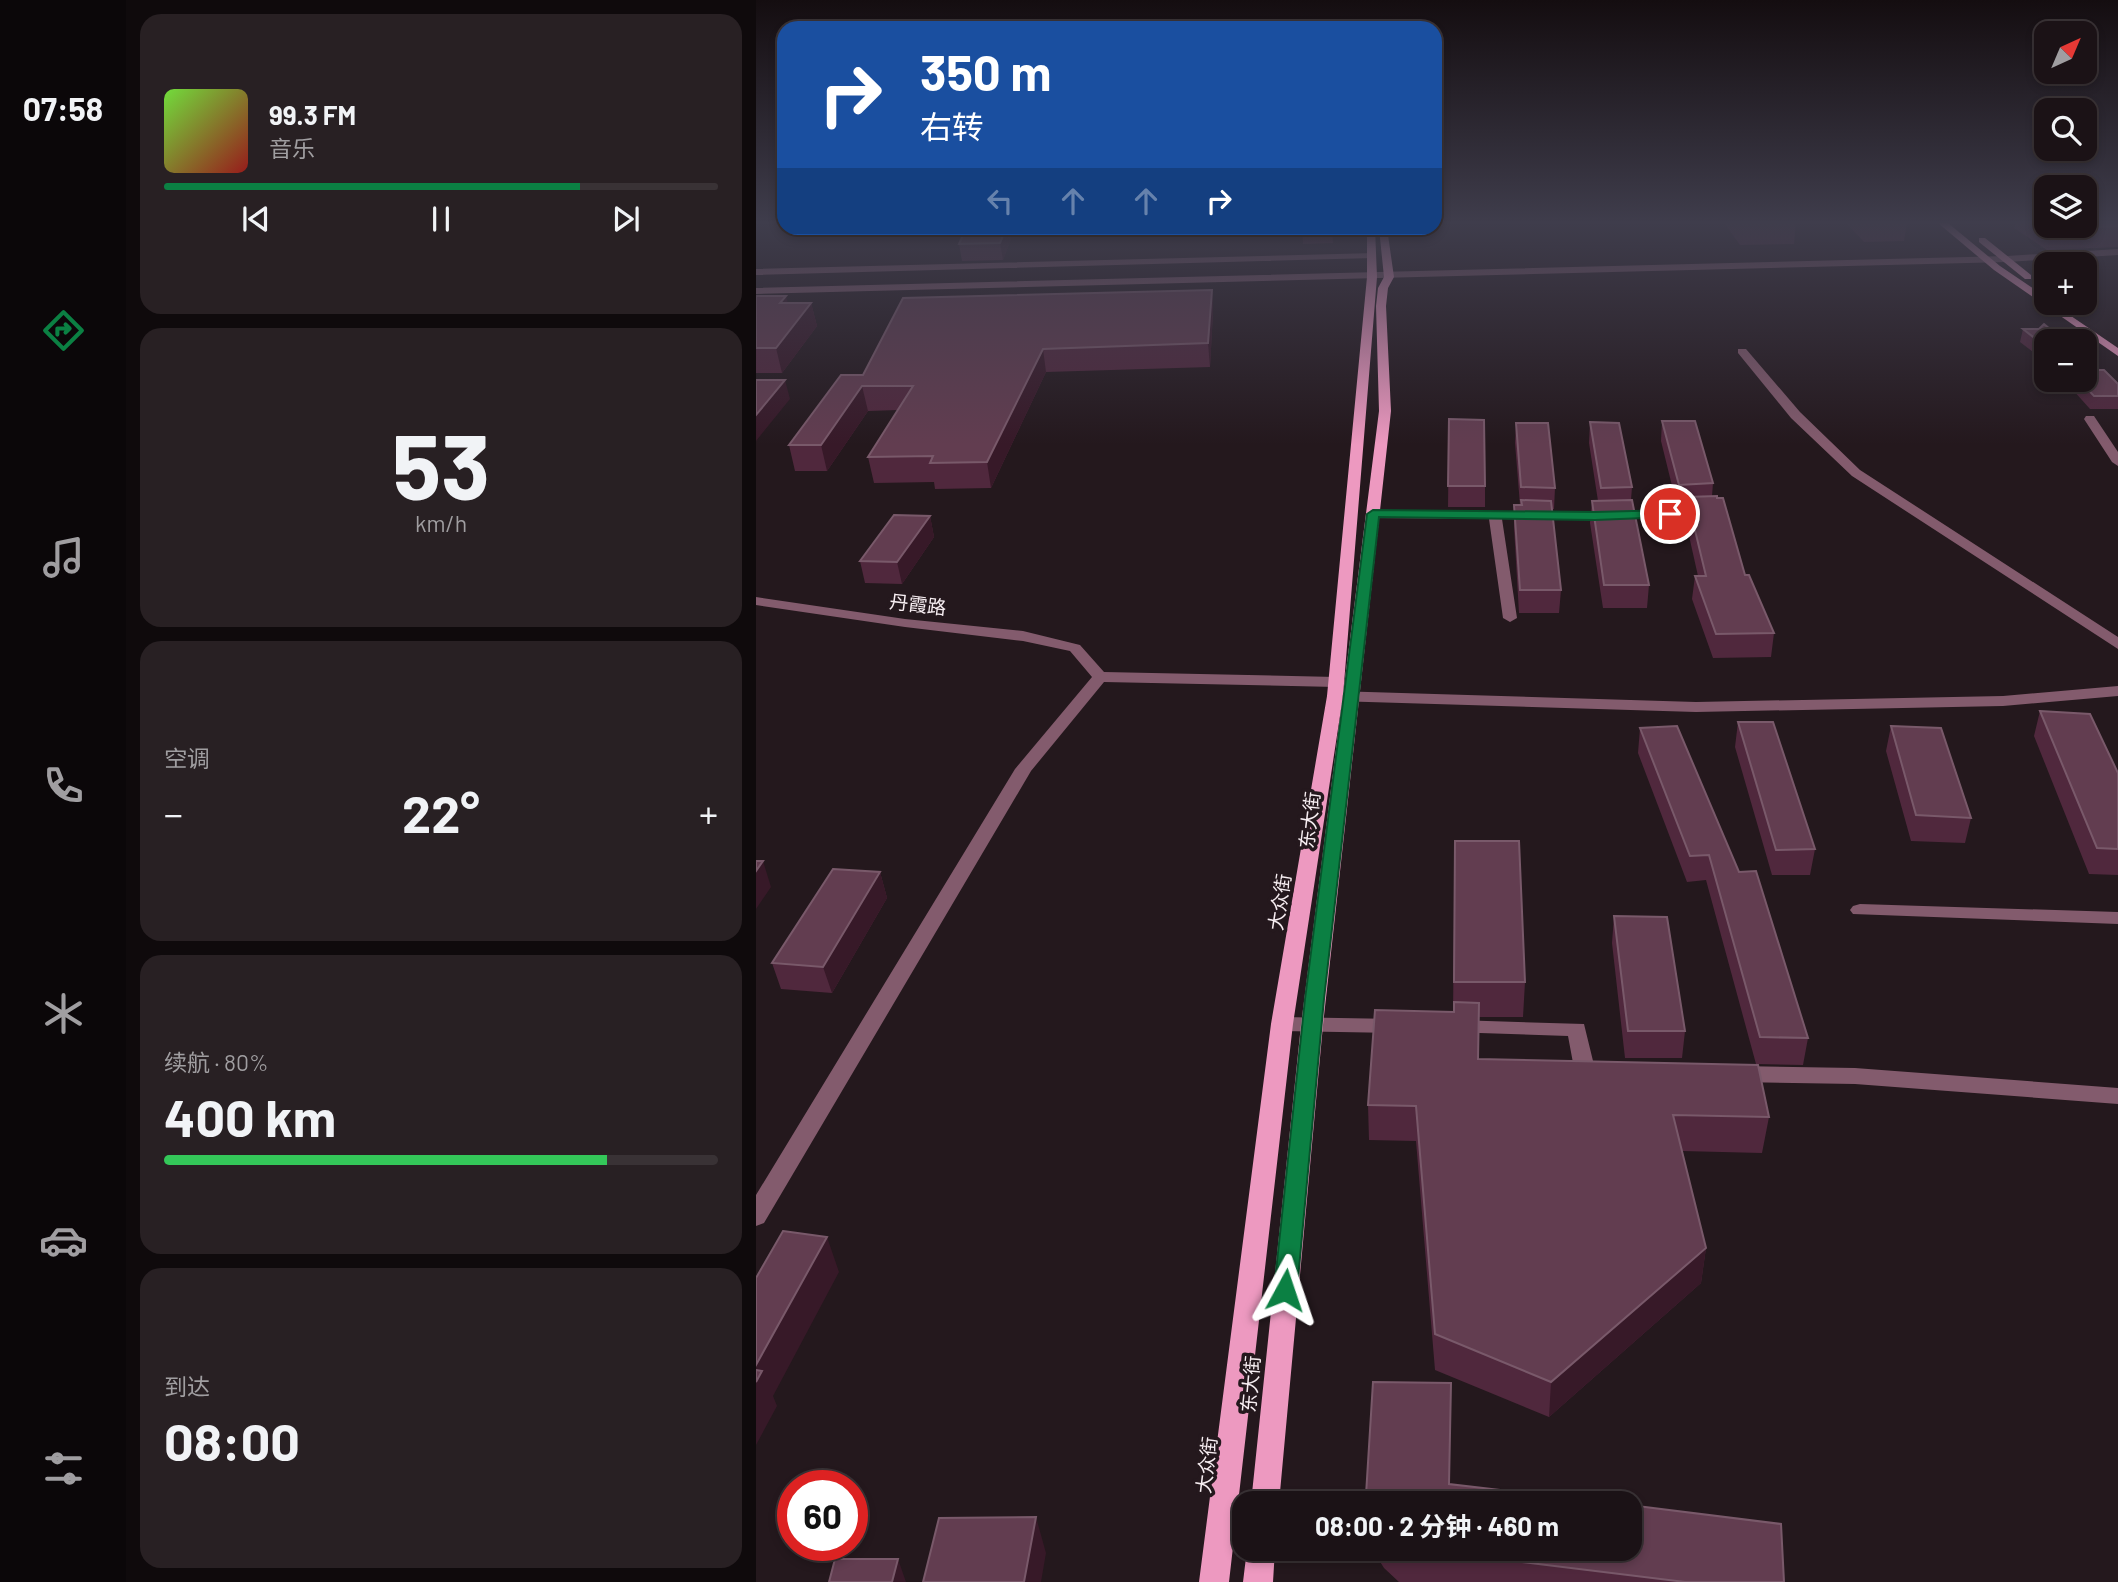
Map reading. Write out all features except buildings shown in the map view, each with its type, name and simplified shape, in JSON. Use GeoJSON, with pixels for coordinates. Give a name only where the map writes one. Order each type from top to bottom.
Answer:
{"type":"FeatureCollection","features":[{"type":"Feature","properties":{"kind":"main road","name":"大众街"},"geometry":{"type":"LineString","coordinates":[[1214,1582],[1282,1024],[1341,692],[1373,297]]}},
{"type":"Feature","properties":{"kind":"main road","name":"东大街"},"geometry":{"type":"LineString","coordinates":[[1266,1491],[1312,1025],[1341,692],[1373,514],[1385,411],[1375,297]]}},
{"type":"Feature","properties":{"kind":"main road"},"geometry":{"type":"LineString","coordinates":[[2063,315],[2118,353]]}},
{"type":"Feature","properties":{"kind":"main road"},"geometry":{"type":"LineString","coordinates":[[2083,315],[2118,339]]}},
{"type":"Feature","properties":{"kind":"main road"},"geometry":{"type":"LineString","coordinates":[[1258,1582],[1260,1561]]}},
{"type":"Feature","properties":{"kind":"street"},"geometry":{"type":"LineString","coordinates":[[1742,351],[1785,406],[1820,443],[1856,472],[2118,644]]}},
{"type":"Feature","properties":{"kind":"street"},"geometry":{"type":"LineString","coordinates":[[2090,419],[2118,462]]}},
{"type":"Feature","properties":{"kind":"street"},"geometry":{"type":"LineString","coordinates":[[1373,514],[1595,516],[1714,511]]}},
{"type":"Feature","properties":{"kind":"street"},"geometry":{"type":"LineString","coordinates":[[1496,515],[1510,618]]}},
{"type":"Feature","properties":{"kind":"street","name":"丹霞路"},"geometry":{"type":"LineString","coordinates":[[756,601],[1023,636],[1075,648],[1100,677]]}},
{"type":"Feature","properties":{"kind":"street"},"geometry":{"type":"LineString","coordinates":[[756,1216],[1024,769],[1100,677],[1341,692],[1696,707],[2003,701],[2118,691]]}},
{"type":"Feature","properties":{"kind":"street"},"geometry":{"type":"LineString","coordinates":[[1860,910],[2118,918]]}},
{"type":"Feature","properties":{"kind":"street"},"geometry":{"type":"LineString","coordinates":[[1282,1024],[1577,1029],[1584,1073],[1611,1073]]}},
{"type":"Feature","properties":{"kind":"street"},"geometry":{"type":"LineString","coordinates":[[1720,1074],[1855,1076],[2118,1096]]}},
{"type":"Feature","properties":{"kind":"route"},"geometry":{"type":"LineString","coordinates":[[1285,1290],[1339,787],[1373,514],[1670,514]]}}]}
